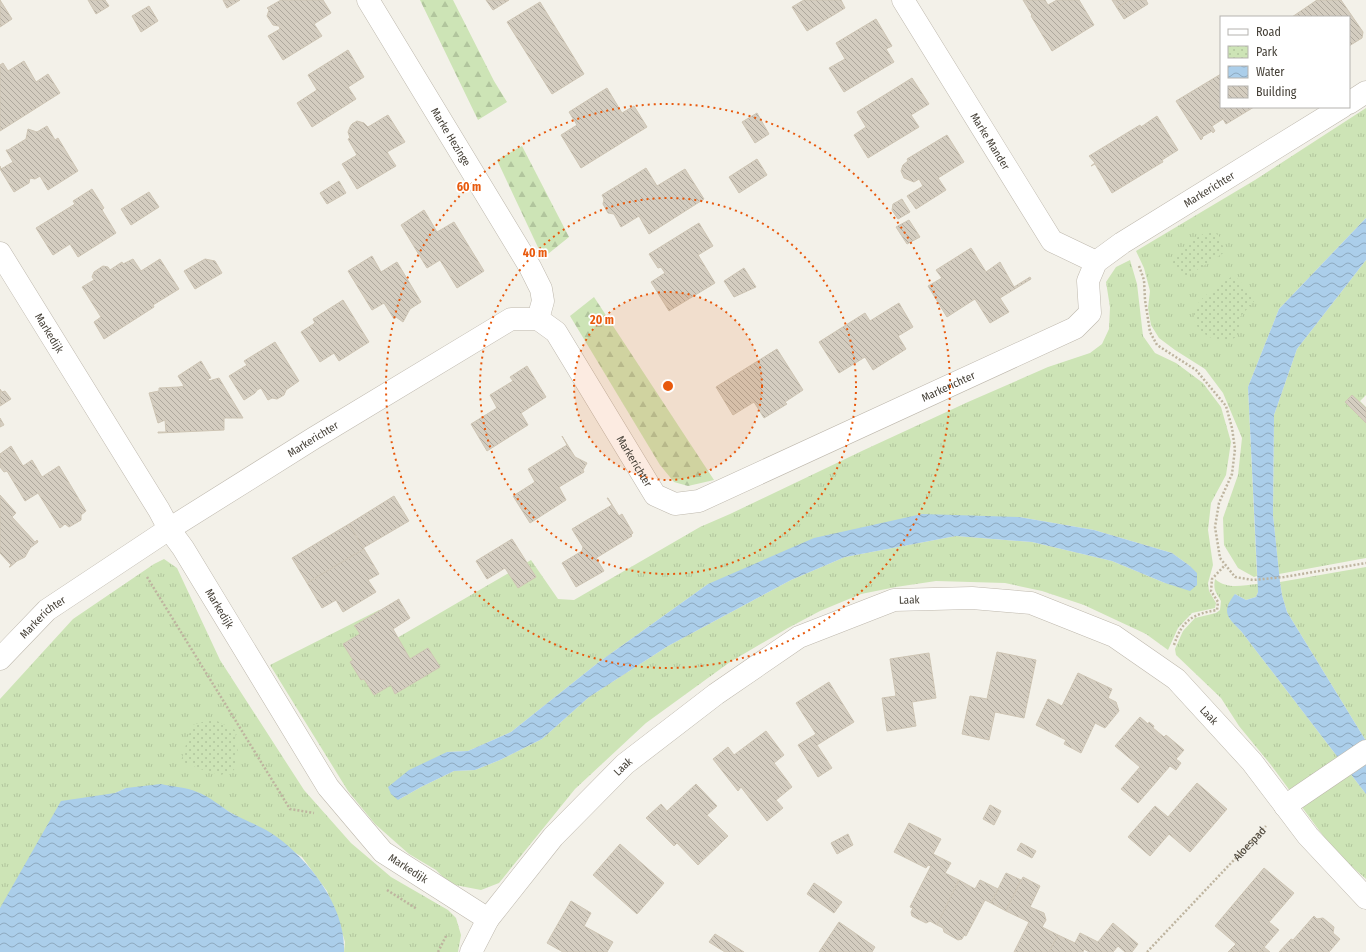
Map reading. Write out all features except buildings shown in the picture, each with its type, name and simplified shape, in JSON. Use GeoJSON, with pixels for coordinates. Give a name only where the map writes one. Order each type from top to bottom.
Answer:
{"type":"FeatureCollection","features":[{"type":"Feature","properties":{"kind":"street","name":"Marke Hezinge"},"geometry":{"type":"LineString","coordinates":[[368,0],[541,289],[543,301],[538,319]]}},
{"type":"Feature","properties":{"kind":"street","name":"Marke Mander"},"geometry":{"type":"LineString","coordinates":[[903,0],[1052,241],[1096,262]]}},
{"type":"Feature","properties":{"kind":"street"},"geometry":{"type":"LineString","coordinates":[[1350,102],[1366,92]]}},
{"type":"Feature","properties":{"kind":"street","name":"Markerichter"},"geometry":{"type":"LineString","coordinates":[[0,659],[47,610],[169,529],[314,438],[511,319],[538,319],[556,332],[655,495],[675,504],[699,501],[1075,328],[1090,313],[1088,280],[1096,262],[1122,243],[1340,108]]}},
{"type":"Feature","properties":{"kind":"street","name":"Markedijk"},"geometry":{"type":"LineString","coordinates":[[0,253],[169,529],[187,555],[328,787],[383,852],[488,919]]}},
{"type":"Feature","properties":{"kind":"street","name":"Laak"},"geometry":{"type":"LineString","coordinates":[[471,952],[488,919],[553,837],[625,764],[716,694],[799,637],[894,600],[972,598],[1031,603],[1114,636],[1176,679],[1252,762],[1308,836],[1366,898]]}},
{"type":"Feature","properties":{"kind":"street"},"geometry":{"type":"LineString","coordinates":[[1285,806],[1366,751]]}},
{"type":"Feature","properties":{"kind":"path"},"geometry":{"type":"LineString","coordinates":[[1122,243],[1138,264],[1144,280],[1145,300],[1150,332],[1157,345],[1196,370],[1226,406],[1232,428],[1235,449],[1232,474],[1219,503],[1215,527],[1220,558],[1235,577],[1252,580],[1284,577],[1366,563]]}},
{"type":"Feature","properties":{"kind":"path"},"geometry":{"type":"LineString","coordinates":[[1165,672],[1177,633],[1184,623],[1201,613],[1217,610],[1218,602],[1211,591],[1212,579],[1226,565]]}},
{"type":"Feature","properties":{"kind":"path","name":"Aloespad"},"geometry":{"type":"LineString","coordinates":[[1147,952],[1285,806]]}},
{"type":"Feature","properties":{"kind":"green space"},"geometry":{"type":"Polygon","coordinates":[[[420,0],[453,0],[494,81],[507,102],[478,120],[420,0]]]}},
{"type":"Feature","properties":{"kind":"green space"},"geometry":{"type":"Polygon","coordinates":[[[1366,108],[1366,218],[1279,309],[1248,387],[1257,576],[1254,577],[1238,568],[1224,545],[1223,518],[1238,475],[1242,438],[1223,393],[1205,369],[1159,338],[1151,325],[1148,308],[1150,291],[1144,268],[1136,251],[1255,180],[1366,108]]]}},
{"type":"Feature","properties":{"kind":"green space"},"geometry":{"type":"Polygon","coordinates":[[[522,146],[569,237],[543,258],[497,160],[522,146]]]}},
{"type":"Feature","properties":{"kind":"green space"},"geometry":{"type":"Polygon","coordinates":[[[1211,230],[1219,236],[1225,252],[1186,277],[1172,263],[1189,243],[1211,230]]]}},
{"type":"Feature","properties":{"kind":"green space"},"geometry":{"type":"Polygon","coordinates":[[[1130,260],[1137,284],[1143,336],[1155,353],[1176,363],[1203,383],[1221,407],[1231,442],[1226,475],[1211,503],[1208,530],[1213,565],[1208,583],[1209,591],[1216,603],[1215,608],[1192,613],[1178,628],[1168,650],[1146,634],[1084,605],[1042,591],[1005,583],[936,581],[861,594],[820,611],[730,662],[646,723],[575,789],[499,883],[481,890],[450,884],[436,870],[409,854],[375,824],[348,791],[270,665],[379,610],[397,638],[531,560],[558,599],[574,600],[700,527],[968,402],[1048,367],[1090,353],[1102,344],[1109,329],[1110,307],[1106,282],[1116,267],[1130,260]],[[1019,517],[708,584],[599,662],[511,732],[468,751],[447,752],[398,800],[454,771],[475,770],[500,760],[542,739],[589,697],[668,646],[791,580],[845,557],[956,536],[1032,542],[1112,561],[1165,583],[1190,566],[1172,553],[1094,530],[1019,517]]]}},
{"type":"Feature","properties":{"kind":"green space"},"geometry":{"type":"Polygon","coordinates":[[[1366,260],[1366,395],[1360,401],[1366,407],[1366,558],[1279,574],[1273,515],[1274,415],[1297,349],[1366,260]]]}},
{"type":"Feature","properties":{"kind":"green space"},"geometry":{"type":"Polygon","coordinates":[[[1234,275],[1256,299],[1239,318],[1240,328],[1237,336],[1230,340],[1221,341],[1203,333],[1197,326],[1194,317],[1196,307],[1203,298],[1234,275]]]}},
{"type":"Feature","properties":{"kind":"green space"},"geometry":{"type":"Polygon","coordinates":[[[594,297],[714,480],[688,486],[674,482],[660,465],[570,316],[594,297]]]}},
{"type":"Feature","properties":{"kind":"green space"},"geometry":{"type":"Polygon","coordinates":[[[164,559],[177,568],[220,660],[304,790],[351,843],[391,877],[448,910],[456,918],[461,935],[458,952],[344,952],[345,942],[327,891],[302,857],[197,792],[126,788],[115,793],[0,908],[0,699],[73,619],[154,564],[164,559]]]}},
{"type":"Feature","properties":{"kind":"green space"},"geometry":{"type":"Polygon","coordinates":[[[1366,567],[1366,741],[1287,612],[1280,582],[1366,567]]]}},
{"type":"Feature","properties":{"kind":"green space"},"geometry":{"type":"Polygon","coordinates":[[[1215,579],[1225,585],[1230,586],[1258,584],[1258,592],[1256,597],[1246,600],[1235,594],[1229,618],[1241,631],[1366,794],[1366,879],[1350,865],[1324,837],[1271,765],[1239,726],[1221,698],[1176,655],[1175,649],[1183,631],[1195,618],[1216,613],[1220,610],[1221,601],[1216,593],[1214,583],[1215,579]]]}},
{"type":"Feature","properties":{"kind":"green space"},"geometry":{"type":"Polygon","coordinates":[[[213,719],[235,730],[238,752],[234,770],[221,775],[200,769],[181,761],[192,725],[213,719]]]}},
{"type":"Feature","properties":{"kind":"water"},"geometry":{"type":"Polygon","coordinates":[[[1366,218],[1366,260],[1297,349],[1274,415],[1273,515],[1280,582],[1287,612],[1366,741],[1366,794],[1241,631],[1232,622],[1229,618],[1227,610],[1228,605],[1235,594],[1246,600],[1256,597],[1258,592],[1248,387],[1279,309],[1366,218]]]}},
{"type":"Feature","properties":{"kind":"water"},"geometry":{"type":"Polygon","coordinates":[[[922,514],[1019,517],[1094,530],[1172,553],[1197,573],[1197,585],[1190,591],[1165,583],[1112,561],[1032,542],[956,536],[845,557],[791,580],[668,646],[589,697],[542,739],[500,760],[475,770],[454,771],[398,800],[391,794],[388,787],[409,770],[447,752],[468,751],[511,732],[599,662],[708,584],[814,538],[922,514]]]}},
{"type":"Feature","properties":{"kind":"water"},"geometry":{"type":"Polygon","coordinates":[[[161,784],[188,789],[201,794],[231,813],[272,833],[290,847],[314,873],[333,903],[343,935],[344,952],[0,952],[0,908],[61,801],[115,793],[126,788],[161,784]]]}}]}
